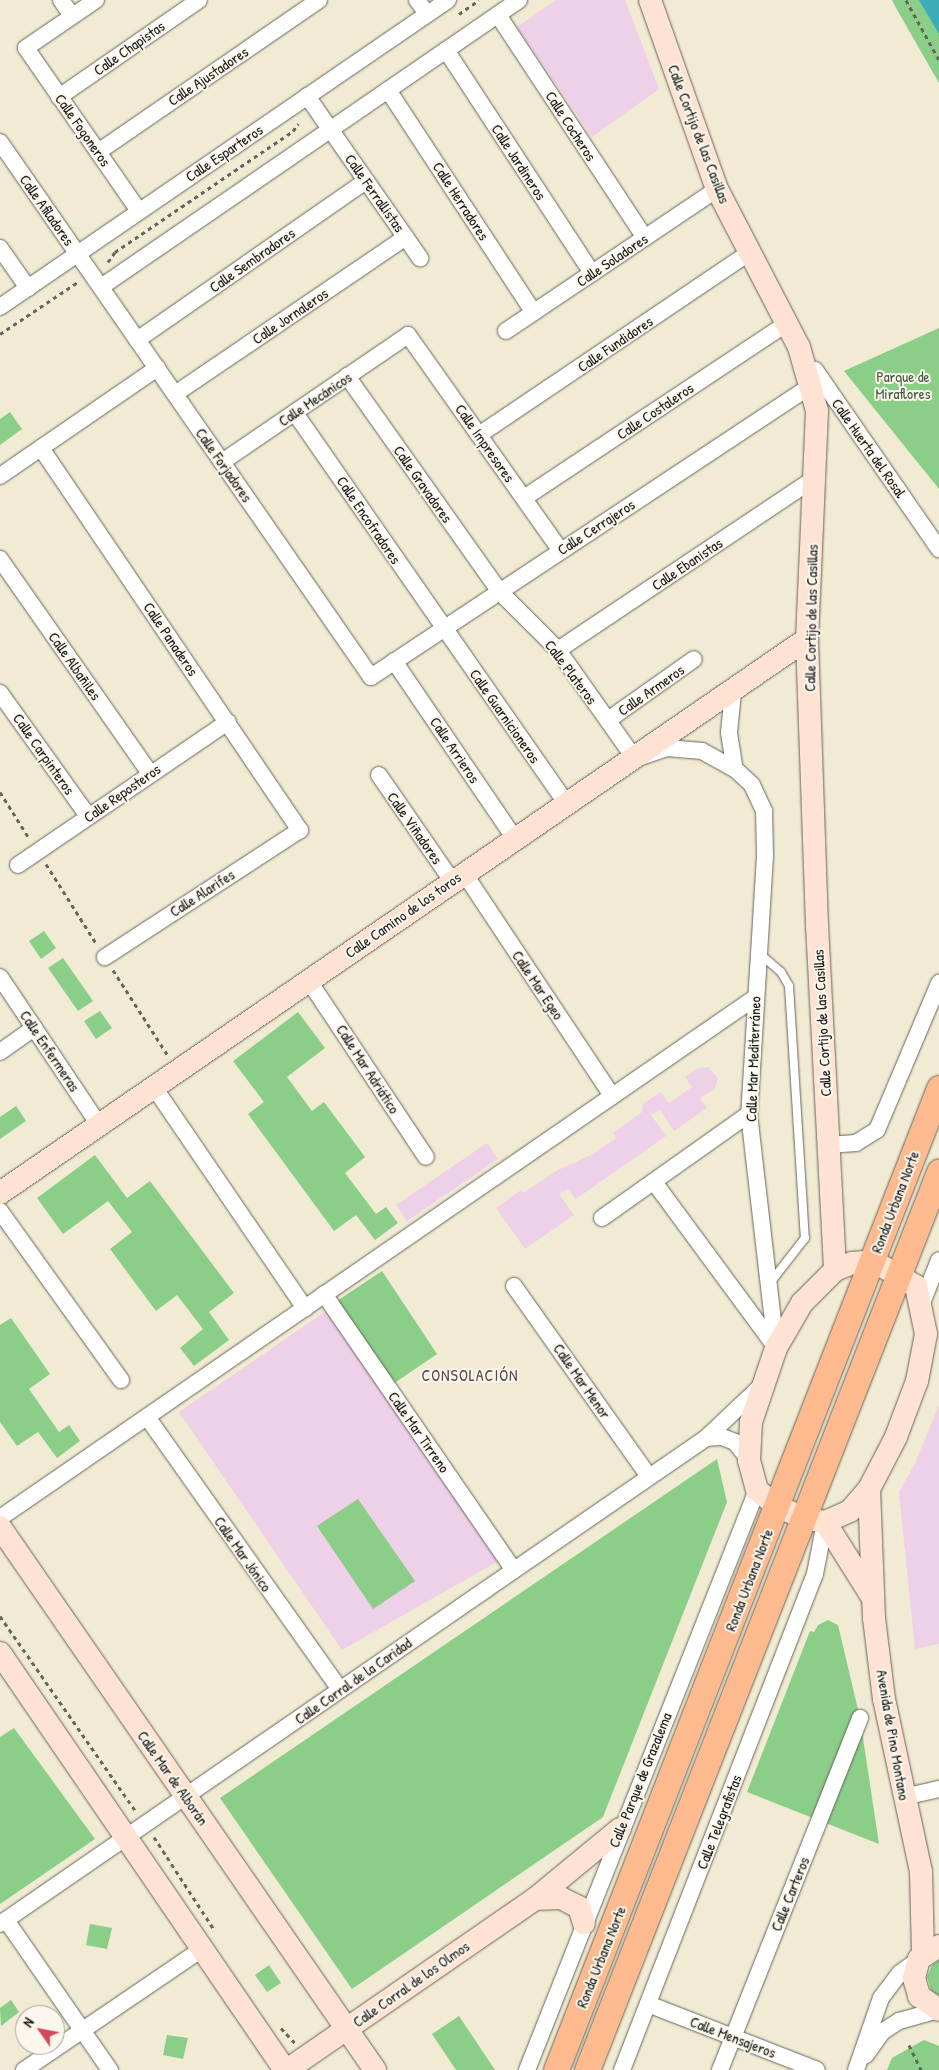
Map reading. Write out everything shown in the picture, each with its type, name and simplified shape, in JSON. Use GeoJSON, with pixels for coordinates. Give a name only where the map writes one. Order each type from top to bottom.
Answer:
{"type":"FeatureCollection","features":[{"type":"Feature","properties":{"kind":"main road","name":"Ronda Urbana Norte"},"geometry":{"type":"LineString","coordinates":[[556,2070],[778,1507],[939,1088]]}},
{"type":"Feature","properties":{"kind":"main road","name":"Ronda Urbana Norte"},"geometry":{"type":"LineString","coordinates":[[587,2070],[815,1520],[900,1274],[939,1172]]}},
{"type":"Feature","properties":{"kind":"street"},"geometry":{"type":"LineString","coordinates":[[61,0],[72,16],[96,0]]}},
{"type":"Feature","properties":{"kind":"street","name":"Calle Chapistas"},"geometry":{"type":"LineString","coordinates":[[59,96],[199,0]]}},
{"type":"Feature","properties":{"kind":"street","name":"Calle Ajustadores"},"geometry":{"type":"LineString","coordinates":[[98,152],[319,0]]}},
{"type":"Feature","properties":{"kind":"street"},"geometry":{"type":"LineString","coordinates":[[417,0],[427,14]]}},
{"type":"Feature","properties":{"kind":"street","name":"Calle Esparteros"},"geometry":{"type":"LineString","coordinates":[[0,307],[448,0]]}},
{"type":"Feature","properties":{"kind":"street"},"geometry":{"type":"LineString","coordinates":[[101,287],[519,0]]}},
{"type":"Feature","properties":{"kind":"street","name":"Calle Cortijo de las Casillas"},"geometry":{"type":"LineString","coordinates":[[650,0],[717,189],[800,347],[816,382],[815,478],[807,639],[835,1270]]}},
{"type":"Feature","properties":{"kind":"street","name":"Calle Cocheros"},"geometry":{"type":"LineString","coordinates":[[498,14],[645,238]]}},
{"type":"Feature","properties":{"kind":"street","name":"Calle Fogoneros"},"geometry":{"type":"LineString","coordinates":[[72,16],[26,48],[139,211]]}},
{"type":"Feature","properties":{"kind":"street","name":"Calle Jardineros"},"geometry":{"type":"LineString","coordinates":[[446,50],[592,273]]}},
{"type":"Feature","properties":{"kind":"street","name":"Calle Herradores"},"geometry":{"type":"LineString","coordinates":[[388,90],[533,312]]}},
{"type":"Feature","properties":{"kind":"street","name":"Calle Ferrallistas"},"geometry":{"type":"LineString","coordinates":[[307,96],[420,258]]}},
{"type":"Feature","properties":{"kind":"street","name":"Calle Afiladores"},"geometry":{"type":"LineString","coordinates":[[0,142],[78,254]]}},
{"type":"Feature","properties":{"kind":"street","name":"Calle Sembradores"},"geometry":{"type":"LineString","coordinates":[[137,340],[366,181]]}},
{"type":"Feature","properties":{"kind":"street","name":"Calle Soladores"},"geometry":{"type":"LineString","coordinates":[[506,331],[717,189]]}},
{"type":"Feature","properties":{"kind":"street","name":"Calle Jornaleros"},"geometry":{"type":"LineString","coordinates":[[175,394],[406,238]]}},
{"type":"Feature","properties":{"kind":"street"},"geometry":{"type":"LineString","coordinates":[[0,248],[28,288]]}},
{"type":"Feature","properties":{"kind":"street","name":"Calle Fundidores"},"geometry":{"type":"LineString","coordinates":[[479,435],[750,252]]}},
{"type":"Feature","properties":{"kind":"street","name":"Calle Forjadores"},"geometry":{"type":"LineString","coordinates":[[78,254],[371,677]]}},
{"type":"Feature","properties":{"kind":"street","name":"Calle Costaleros"},"geometry":{"type":"LineString","coordinates":[[524,498],[787,323]]}},
{"type":"Feature","properties":{"kind":"street","name":"Calle Impresores"},"geometry":{"type":"LineString","coordinates":[[408,335],[560,550]]}},
{"type":"Feature","properties":{"kind":"street","name":"Calle Mecánicos"},"geometry":{"type":"LineString","coordinates":[[222,462],[408,335]]}},
{"type":"Feature","properties":{"kind":"street"},"geometry":{"type":"LineString","coordinates":[[0,476],[156,368]]}},
{"type":"Feature","properties":{"kind":"street","name":"Calle Gravadores"},"geometry":{"type":"LineString","coordinates":[[347,376],[499,591]]}},
{"type":"Feature","properties":{"kind":"street","name":"Calle Huerta del Rosal"},"geometry":{"type":"LineString","coordinates":[[816,382],[939,549]]}},
{"type":"Feature","properties":{"kind":"street","name":"Calle Cerrajeros"},"geometry":{"type":"LineString","coordinates":[[371,677],[816,382]]}},
{"type":"Feature","properties":{"kind":"street","name":"Calle Encofradores"},"geometry":{"type":"LineString","coordinates":[[295,413],[443,628]]}},
{"type":"Feature","properties":{"kind":"street","name":"Calle Panaderos"},"geometry":{"type":"LineString","coordinates":[[41,448],[300,830]]}},
{"type":"Feature","properties":{"kind":"street","name":"Calle Ebanistas"},"geometry":{"type":"LineString","coordinates":[[558,650],[815,478]]}},
{"type":"Feature","properties":{"kind":"street","name":"Calle Albañiles"},"geometry":{"type":"LineString","coordinates":[[0,559],[150,773]]}},
{"type":"Feature","properties":{"kind":"street","name":"Calle Plateros"},"geometry":{"type":"LineString","coordinates":[[499,591],[558,650],[635,759]]}},
{"type":"Feature","properties":{"kind":"street","name":"Calle Guarnicioneros"},"geometry":{"type":"LineString","coordinates":[[443,628],[566,805]]}},
{"type":"Feature","properties":{"kind":"street","name":"Calle Camino de los toros"},"geometry":{"type":"LineString","coordinates":[[0,1193],[458,877],[733,692],[807,639]]}},
{"type":"Feature","properties":{"kind":"street","name":"Calle Armeros"},"geometry":{"type":"LineString","coordinates":[[608,720],[694,659]]}},
{"type":"Feature","properties":{"kind":"street","name":"Calle Arrieros"},"geometry":{"type":"LineString","coordinates":[[394,660],[515,839]]}},
{"type":"Feature","properties":{"kind":"street"},"geometry":{"type":"LineString","coordinates":[[733,692],[728,732],[735,768]]}},
{"type":"Feature","properties":{"kind":"street","name":"Calle Carpinteros"},"geometry":{"type":"LineString","coordinates":[[0,693],[88,816]]}},
{"type":"Feature","properties":{"kind":"street","name":"Calle Reposteros"},"geometry":{"type":"LineString","coordinates":[[18,865],[150,773],[228,722]]}},
{"type":"Feature","properties":{"kind":"street","name":"Calle Mar Mediterráneo"},"geometry":{"type":"LineString","coordinates":[[635,759],[667,748],[702,751],[735,768],[752,785],[764,811],[765,856],[749,1114],[776,1348]]}},
{"type":"Feature","properties":{"kind":"street","name":"Calle Viñadores"},"geometry":{"type":"LineString","coordinates":[[379,775],[458,877]]}},
{"type":"Feature","properties":{"kind":"street","name":"Calle Alarifes"},"geometry":{"type":"LineString","coordinates":[[105,957],[300,830]]}},
{"type":"Feature","properties":{"kind":"street","name":"Calle Mar Egeo"},"geometry":{"type":"LineString","coordinates":[[458,877],[612,1096]]}},
{"type":"Feature","properties":{"kind":"street","name":"Calle Enfermeras"},"geometry":{"type":"LineString","coordinates":[[0,977],[100,1125]]}},
{"type":"Feature","properties":{"kind":"street","name":"Calle Mar Adriático"},"geometry":{"type":"LineString","coordinates":[[309,981],[426,1157]]}},
{"type":"Feature","properties":{"kind":"street"},"geometry":{"type":"LineString","coordinates":[[828,1145],[856,1143],[877,1130],[939,983]]}},
{"type":"Feature","properties":{"kind":"street"},"geometry":{"type":"LineString","coordinates":[[2,1531],[146,1417],[756,997]]}},
{"type":"Feature","properties":{"kind":"street"},"geometry":{"type":"LineString","coordinates":[[0,1052],[34,1028]]}},
{"type":"Feature","properties":{"kind":"street"},"geometry":{"type":"LineString","coordinates":[[154,1088],[305,1308]]}},
{"type":"Feature","properties":{"kind":"street"},"geometry":{"type":"LineString","coordinates":[[602,1218],[749,1114]]}},
{"type":"Feature","properties":{"kind":"street"},"geometry":{"type":"LineString","coordinates":[[654,1182],[776,1348]]}},
{"type":"Feature","properties":{"kind":"street"},"geometry":{"type":"LineString","coordinates":[[0,1211],[121,1380]]}},
{"type":"Feature","properties":{"kind":"street"},"geometry":{"type":"LineString","coordinates":[[922,1303],[939,1260]]}},
{"type":"Feature","properties":{"kind":"street"},"geometry":{"type":"LineString","coordinates":[[815,1520],[850,1511],[869,1489],[896,1437],[933,1335],[916,1286],[900,1274],[873,1261],[852,1263],[835,1270],[802,1303],[776,1348],[762,1384],[751,1422],[749,1460],[757,1490],[778,1507],[815,1520],[847,1554],[872,1596]]}},
{"type":"Feature","properties":{"kind":"street","name":"Calle Mar Menor"},"geometry":{"type":"LineString","coordinates":[[514,1286],[649,1477]]}},
{"type":"Feature","properties":{"kind":"street","name":"Calle Mar Tirreno"},"geometry":{"type":"LineString","coordinates":[[324,1294],[514,1570]]}},
{"type":"Feature","properties":{"kind":"street","name":"Calle Corral de la Caridad"},"geometry":{"type":"LineString","coordinates":[[3,1922],[706,1438],[762,1384]]}},
{"type":"Feature","properties":{"kind":"street","name":"Calle Mar Jónico"},"geometry":{"type":"LineString","coordinates":[[146,1417],[340,1690]]}},
{"type":"Feature","properties":{"kind":"street"},"geometry":{"type":"LineString","coordinates":[[706,1438],[722,1437],[735,1442],[749,1460]]}},
{"type":"Feature","properties":{"kind":"street","name":"Avenida de Pino Montano"},"geometry":{"type":"LineString","coordinates":[[869,1489],[872,1596],[884,1699],[921,1872],[927,1954],[914,1971],[916,1990],[923,2001],[939,2010]]}},
{"type":"Feature","properties":{"kind":"street","name":"Calle Parque de Grazalema"},"geometry":{"type":"LineString","coordinates":[[526,2070],[620,1829],[757,1490]]}},
{"type":"Feature","properties":{"kind":"street"},"geometry":{"type":"LineString","coordinates":[[815,1520],[815,1574]]}},
{"type":"Feature","properties":{"kind":"street","name":"Calle Mar de Alborán"},"geometry":{"type":"LineString","coordinates":[[2,1531],[375,2070]]}},
{"type":"Feature","properties":{"kind":"street"},"geometry":{"type":"LineString","coordinates":[[815,1574],[828,1557],[847,1554]]}},
{"type":"Feature","properties":{"kind":"street","name":"Calle Telegrafistas"},"geometry":{"type":"LineString","coordinates":[[622,2070],[815,1574]]}},
{"type":"Feature","properties":{"kind":"street"},"geometry":{"type":"LineString","coordinates":[[0,1653],[286,2070]]}},
{"type":"Feature","properties":{"kind":"street","name":"Calle Carteros"},"geometry":{"type":"LineString","coordinates":[[720,2070],[860,1718]]}},
{"type":"Feature","properties":{"kind":"street"},"geometry":{"type":"LineString","coordinates":[[904,1797],[939,1789]]}},
{"type":"Feature","properties":{"kind":"street","name":"Calle Corral de los Olmos"},"geometry":{"type":"LineString","coordinates":[[286,2070],[536,1899],[620,1829]]}},
{"type":"Feature","properties":{"kind":"street","name":"Avenida de Pino Montano"},"geometry":{"type":"LineString","coordinates":[[921,1872],[939,1918]]}},
{"type":"Feature","properties":{"kind":"street"},"geometry":{"type":"LineString","coordinates":[[536,1899],[561,1898],[579,1907],[584,1923]]}},
{"type":"Feature","properties":{"kind":"street"},"geometry":{"type":"LineString","coordinates":[[3,1922],[110,2070]]}},
{"type":"Feature","properties":{"kind":"street"},"geometry":{"type":"LineString","coordinates":[[24,2070],[202,1948]]}},
{"type":"Feature","properties":{"kind":"street"},"geometry":{"type":"LineString","coordinates":[[856,2070],[881,1998],[900,1973],[927,1954]]}},
{"type":"Feature","properties":{"kind":"street","name":"Calle Mensajeros"},"geometry":{"type":"LineString","coordinates":[[648,2004],[817,2070]]}},
{"type":"Feature","properties":{"kind":"street"},"geometry":{"type":"LineString","coordinates":[[856,2070],[882,2032],[899,2021],[939,2010]]}},
{"type":"Feature","properties":{"kind":"lane"},"geometry":{"type":"LineString","coordinates":[[759,953],[781,972],[789,986],[805,1238],[768,1285]]}},
{"type":"Feature","properties":{"kind":"path"},"geometry":{"type":"LineString","coordinates":[[906,0],[939,60]]}},
{"type":"Feature","properties":{"kind":"path"},"geometry":{"type":"LineString","coordinates":[[106,265],[115,252],[293,131],[303,116]]}},
{"type":"Feature","properties":{"kind":"path"},"geometry":{"type":"LineString","coordinates":[[0,334],[72,284],[85,280]]}},
{"type":"Feature","properties":{"kind":"path"},"geometry":{"type":"LineString","coordinates":[[0,792],[167,1054]]}},
{"type":"Feature","properties":{"kind":"path"},"geometry":{"type":"LineString","coordinates":[[909,2045],[921,2070]]}},
{"type":"Feature","properties":{"kind":"shaded area"},"geometry":{"type":"Polygon","coordinates":[[[556,0],[625,0],[659,89],[592,137],[517,27],[556,0]]]}},
{"type":"Feature","properties":{"kind":"shaded area"},"geometry":{"type":"Polygon","coordinates":[[[708,1067],[718,1078],[715,1088],[700,1098],[707,1108],[674,1131],[660,1110],[651,1115],[666,1136],[576,1199],[568,1189],[559,1194],[574,1215],[525,1249],[496,1208],[521,1190],[523,1193],[558,1170],[591,1155],[616,1138],[613,1133],[642,1112],[643,1104],[661,1092],[669,1103],[692,1087],[685,1077],[698,1068],[708,1067]]]}},
{"type":"Feature","properties":{"kind":"shaded area"},"geometry":{"type":"Polygon","coordinates":[[[487,1143],[498,1159],[407,1221],[396,1205],[487,1143]]]}},
{"type":"Feature","properties":{"kind":"shaded area"},"geometry":{"type":"Polygon","coordinates":[[[329,1309],[502,1559],[342,1650],[179,1412],[329,1309]]]}},
{"type":"Feature","properties":{"kind":"shaded area"},"geometry":{"type":"Polygon","coordinates":[[[939,1405],[939,1644],[915,1649],[899,1492],[916,1461],[939,1405]]]}},
{"type":"Feature","properties":{"kind":"green space"},"geometry":{"type":"Polygon","coordinates":[[[892,0],[939,0],[939,83],[896,8],[892,0]]]}},
{"type":"Feature","properties":{"kind":"green space","name":"Parque de Miraflores"},"geometry":{"type":"Polygon","coordinates":[[[939,328],[939,489],[844,371],[939,328]]]}},
{"type":"Feature","properties":{"kind":"green space"},"geometry":{"type":"Polygon","coordinates":[[[10,412],[22,429],[0,445],[0,419],[10,412]]]}},
{"type":"Feature","properties":{"kind":"green space"},"geometry":{"type":"Polygon","coordinates":[[[44,931],[56,948],[41,959],[29,941],[44,931]]]}},
{"type":"Feature","properties":{"kind":"green space"},"geometry":{"type":"Polygon","coordinates":[[[63,958],[93,1001],[78,1011],[48,968],[63,958]]]}},
{"type":"Feature","properties":{"kind":"green space"},"geometry":{"type":"Polygon","coordinates":[[[100,1011],[112,1028],[96,1039],[84,1021],[100,1011]]]}},
{"type":"Feature","properties":{"kind":"green space"},"geometry":{"type":"Polygon","coordinates":[[[298,1012],[325,1048],[287,1077],[312,1111],[324,1102],[365,1157],[345,1173],[376,1214],[386,1207],[398,1223],[375,1240],[356,1215],[334,1231],[248,1114],[264,1102],[233,1061],[298,1012]]]}},
{"type":"Feature","properties":{"kind":"green space"},"geometry":{"type":"Polygon","coordinates":[[[16,1106],[26,1121],[0,1139],[0,1117],[16,1106]]]}},
{"type":"Feature","properties":{"kind":"green space"},"geometry":{"type":"Polygon","coordinates":[[[95,1155],[127,1198],[150,1181],[234,1293],[209,1312],[229,1340],[194,1366],[180,1348],[203,1329],[177,1295],[156,1311],[110,1249],[132,1232],[108,1201],[63,1234],[37,1198],[95,1155]]]}},
{"type":"Feature","properties":{"kind":"green space"},"geometry":{"type":"Polygon","coordinates":[[[382,1271],[437,1354],[393,1384],[337,1301],[382,1271]]]}},
{"type":"Feature","properties":{"kind":"green space"},"geometry":{"type":"Polygon","coordinates":[[[11,1318],[50,1374],[29,1389],[59,1432],[69,1425],[80,1441],[57,1458],[38,1432],[17,1446],[0,1422],[0,1325],[11,1318]]]}},
{"type":"Feature","properties":{"kind":"green space"},"geometry":{"type":"Polygon","coordinates":[[[717,1459],[727,1502],[603,1817],[352,1989],[220,1798],[717,1459]]]}},
{"type":"Feature","properties":{"kind":"green space"},"geometry":{"type":"Polygon","coordinates":[[[358,1499],[415,1581],[373,1609],[317,1526],[358,1499]]]}},
{"type":"Feature","properties":{"kind":"green space"},"geometry":{"type":"Polygon","coordinates":[[[828,1620],[838,1625],[860,1718],[879,1844],[747,1792],[810,1631],[814,1632],[818,1625],[828,1620]]]}},
{"type":"Feature","properties":{"kind":"green space"},"geometry":{"type":"Polygon","coordinates":[[[14,1728],[95,1839],[0,1904],[0,1737],[14,1728]]]}},
{"type":"Feature","properties":{"kind":"green space"},"geometry":{"type":"Polygon","coordinates":[[[90,1924],[112,1928],[107,1949],[86,1945],[90,1924]]]}},
{"type":"Feature","properties":{"kind":"green space"},"geometry":{"type":"Polygon","coordinates":[[[939,1960],[939,1996],[931,1990],[927,1977],[932,1965],[939,1960]]]}},
{"type":"Feature","properties":{"kind":"green space"},"geometry":{"type":"Polygon","coordinates":[[[269,1965],[281,1983],[267,1992],[255,1975],[269,1965]]]}},
{"type":"Feature","properties":{"kind":"green space"},"geometry":{"type":"Polygon","coordinates":[[[11,2000],[15,2006],[15,2015],[1,2026],[0,2008],[11,2000]]]}},
{"type":"Feature","properties":{"kind":"green space"},"geometry":{"type":"Polygon","coordinates":[[[459,2016],[495,2070],[456,2070],[432,2034],[459,2016]]]}},
{"type":"Feature","properties":{"kind":"green space"},"geometry":{"type":"Polygon","coordinates":[[[167,2035],[188,2038],[183,2059],[163,2055],[167,2035]]]}},
{"type":"Feature","properties":{"kind":"green space"},"geometry":{"type":"Polygon","coordinates":[[[924,2040],[939,2046],[939,2070],[887,2070],[892,2058],[924,2040]]]}},
{"type":"Feature","properties":{"kind":"water"},"geometry":{"type":"Polygon","coordinates":[[[919,0],[939,0],[939,34],[920,2],[919,0]]]}},
{"type":"Feature","properties":{"kind":"district","name":"CONSOLACIÓN"},"geometry":{"type":"Point","coordinates":[470,1375]}}]}
